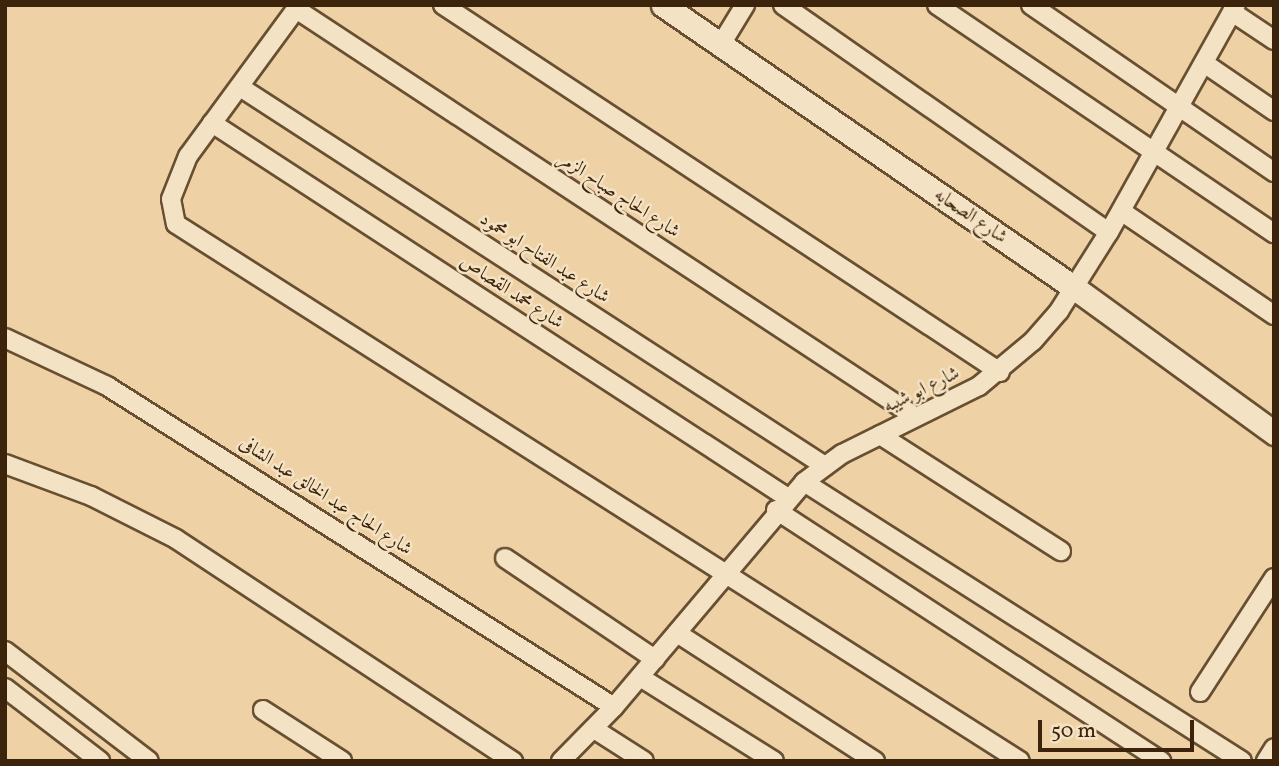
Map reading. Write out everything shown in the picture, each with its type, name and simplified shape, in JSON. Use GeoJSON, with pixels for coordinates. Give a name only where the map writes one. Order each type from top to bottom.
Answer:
{"type":"FeatureCollection","features":[{"type":"Feature","properties":{"kind":"street"},"geometry":{"type":"LineString","coordinates":[[443,5],[1000,372]]}},
{"type":"Feature","properties":{"kind":"street","name":"شارع الصحابه"},"geometry":{"type":"LineString","coordinates":[[663,5],[1072,286],[1274,433]]}},
{"type":"Feature","properties":{"kind":"street"},"geometry":{"type":"LineString","coordinates":[[720,46],[745,5]]}},
{"type":"Feature","properties":{"kind":"street"},"geometry":{"type":"LineString","coordinates":[[783,5],[1109,232]]}},
{"type":"Feature","properties":{"kind":"street"},"geometry":{"type":"LineString","coordinates":[[937,5],[1274,233]]}},
{"type":"Feature","properties":{"kind":"street"},"geometry":{"type":"LineString","coordinates":[[1031,5],[1274,172]]}},
{"type":"Feature","properties":{"kind":"street"},"geometry":{"type":"LineString","coordinates":[[298,7],[188,156],[171,199],[176,224],[1020,761]]}},
{"type":"Feature","properties":{"kind":"street","name":"شارع الحاج صباح الزمر"},"geometry":{"type":"LineString","coordinates":[[298,7],[916,417]]}},
{"type":"Feature","properties":{"kind":"street"},"geometry":{"type":"LineString","coordinates":[[1234,9],[1274,40]]}},
{"type":"Feature","properties":{"kind":"street","name":"شارع ابو شيبه"},"geometry":{"type":"LineString","coordinates":[[561,761],[614,707],[782,504],[804,482],[825,466],[880,435],[1000,372],[1059,311],[1072,286],[1109,232],[1234,9]]}},
{"type":"Feature","properties":{"kind":"street"},"geometry":{"type":"LineString","coordinates":[[1203,63],[1274,111]]}},
{"type":"Feature","properties":{"kind":"street","name":"شارع عبد الفتاح ابو محمود"},"geometry":{"type":"LineString","coordinates":[[240,87],[825,466]]}},
{"type":"Feature","properties":{"kind":"street","name":"شارع محمد القصاص"},"geometry":{"type":"LineString","coordinates":[[212,123],[1161,761]]}},
{"type":"Feature","properties":{"kind":"street"},"geometry":{"type":"LineString","coordinates":[[1121,211],[1274,315]]}},
{"type":"Feature","properties":{"kind":"street","name":"شارع الحاج عبد الخالق عبد الشافى"},"geometry":{"type":"LineString","coordinates":[[5,338],[107,386],[614,707]]}},
{"type":"Feature","properties":{"kind":"street"},"geometry":{"type":"LineString","coordinates":[[880,435],[1060,551]]}},
{"type":"Feature","properties":{"kind":"street"},"geometry":{"type":"LineString","coordinates":[[5,464],[91,496],[177,539],[513,761]]}},
{"type":"Feature","properties":{"kind":"street"},"geometry":{"type":"LineString","coordinates":[[804,482],[1242,761]]}},
{"type":"Feature","properties":{"kind":"street"},"geometry":{"type":"LineString","coordinates":[[505,558],[655,659]]}},
{"type":"Feature","properties":{"kind":"street"},"geometry":{"type":"LineString","coordinates":[[1200,692],[1274,578]]}},
{"type":"Feature","properties":{"kind":"street"},"geometry":{"type":"LineString","coordinates":[[677,633],[876,761]]}},
{"type":"Feature","properties":{"kind":"street"},"geometry":{"type":"LineString","coordinates":[[5,651],[149,761]]}},
{"type":"Feature","properties":{"kind":"street"},"geometry":{"type":"LineString","coordinates":[[639,677],[774,761]]}},
{"type":"Feature","properties":{"kind":"street"},"geometry":{"type":"LineString","coordinates":[[5,688],[100,761]]}},
{"type":"Feature","properties":{"kind":"street"},"geometry":{"type":"LineString","coordinates":[[263,710],[342,761]]}},
{"type":"Feature","properties":{"kind":"street"},"geometry":{"type":"LineString","coordinates":[[594,729],[644,761]]}},
{"type":"Feature","properties":{"kind":"street"},"geometry":{"type":"LineString","coordinates":[[1266,761],[1274,748]]}}]}
